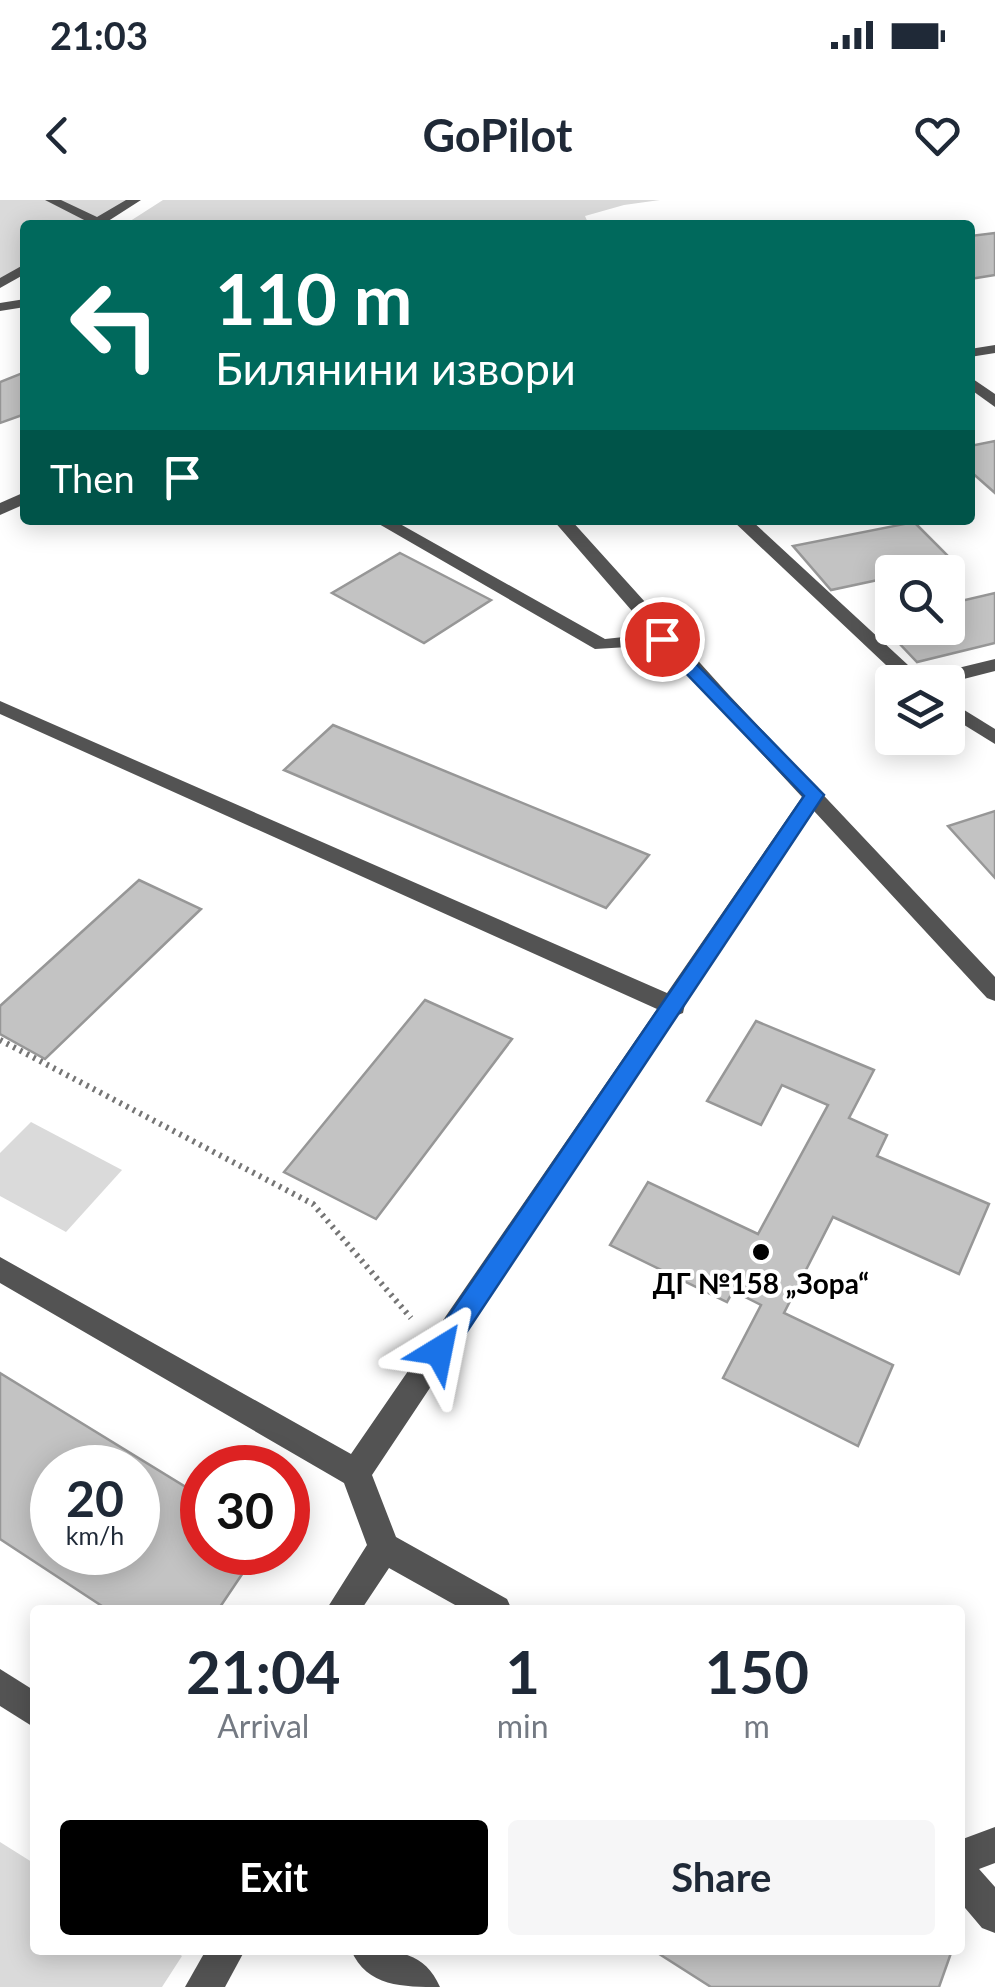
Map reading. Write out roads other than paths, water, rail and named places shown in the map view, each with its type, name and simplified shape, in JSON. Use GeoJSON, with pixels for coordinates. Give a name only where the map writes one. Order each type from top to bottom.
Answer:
{"type":"FeatureCollection","features":[{"type":"Feature","properties":{"kind":"street"},"geometry":{"type":"LineString","coordinates":[[52,200],[90,220]]}},
{"type":"Feature","properties":{"kind":"street"},"geometry":{"type":"LineString","coordinates":[[101,220],[135,200]]}},
{"type":"Feature","properties":{"kind":"street"},"geometry":{"type":"LineString","coordinates":[[975,386],[995,402]]}},
{"type":"Feature","properties":{"kind":"street"},"geometry":{"type":"LineString","coordinates":[[390,525],[602,646],[662,639]]}},
{"type":"Feature","properties":{"kind":"street"},"geometry":{"type":"LineString","coordinates":[[566,525],[662,639],[814,795],[995,992]]}},
{"type":"Feature","properties":{"kind":"street"},"geometry":{"type":"LineString","coordinates":[[745,525],[897,665]]}},
{"type":"Feature","properties":{"kind":"street"},"geometry":{"type":"LineString","coordinates":[[965,672],[995,665]]}},
{"type":"Feature","properties":{"kind":"street"},"geometry":{"type":"LineString","coordinates":[[0,707],[674,1007]]}},
{"type":"Feature","properties":{"kind":"street"},"geometry":{"type":"LineString","coordinates":[[965,718],[995,738]]}},
{"type":"Feature","properties":{"kind":"street"},"geometry":{"type":"LineString","coordinates":[[356,1473],[814,795]]}},
{"type":"Feature","properties":{"kind":"street"},"geometry":{"type":"LineString","coordinates":[[0,1268],[356,1473],[384,1548],[487,1605]]}},
{"type":"Feature","properties":{"kind":"street"},"geometry":{"type":"LineString","coordinates":[[345,1605],[384,1548]]}},
{"type":"Feature","properties":{"kind":"street"},"geometry":{"type":"LineString","coordinates":[[0,1686],[30,1707]]}},
{"type":"Feature","properties":{"kind":"street"},"geometry":{"type":"LineString","coordinates":[[965,1856],[995,1844]]}},
{"type":"Feature","properties":{"kind":"street"},"geometry":{"type":"LineString","coordinates":[[965,1880],[995,1916]]}},
{"type":"Feature","properties":{"kind":"street"},"geometry":{"type":"LineString","coordinates":[[204,1987],[224,1955]]}},
{"type":"Feature","properties":{"kind":"street"},"geometry":{"type":"LineString","coordinates":[[376,1955],[421,1987]]}},
{"type":"Feature","properties":{"kind":"place","name":"ДГ №158 „Зора“"},"geometry":{"type":"Point","coordinates":[761,1252]}}]}
